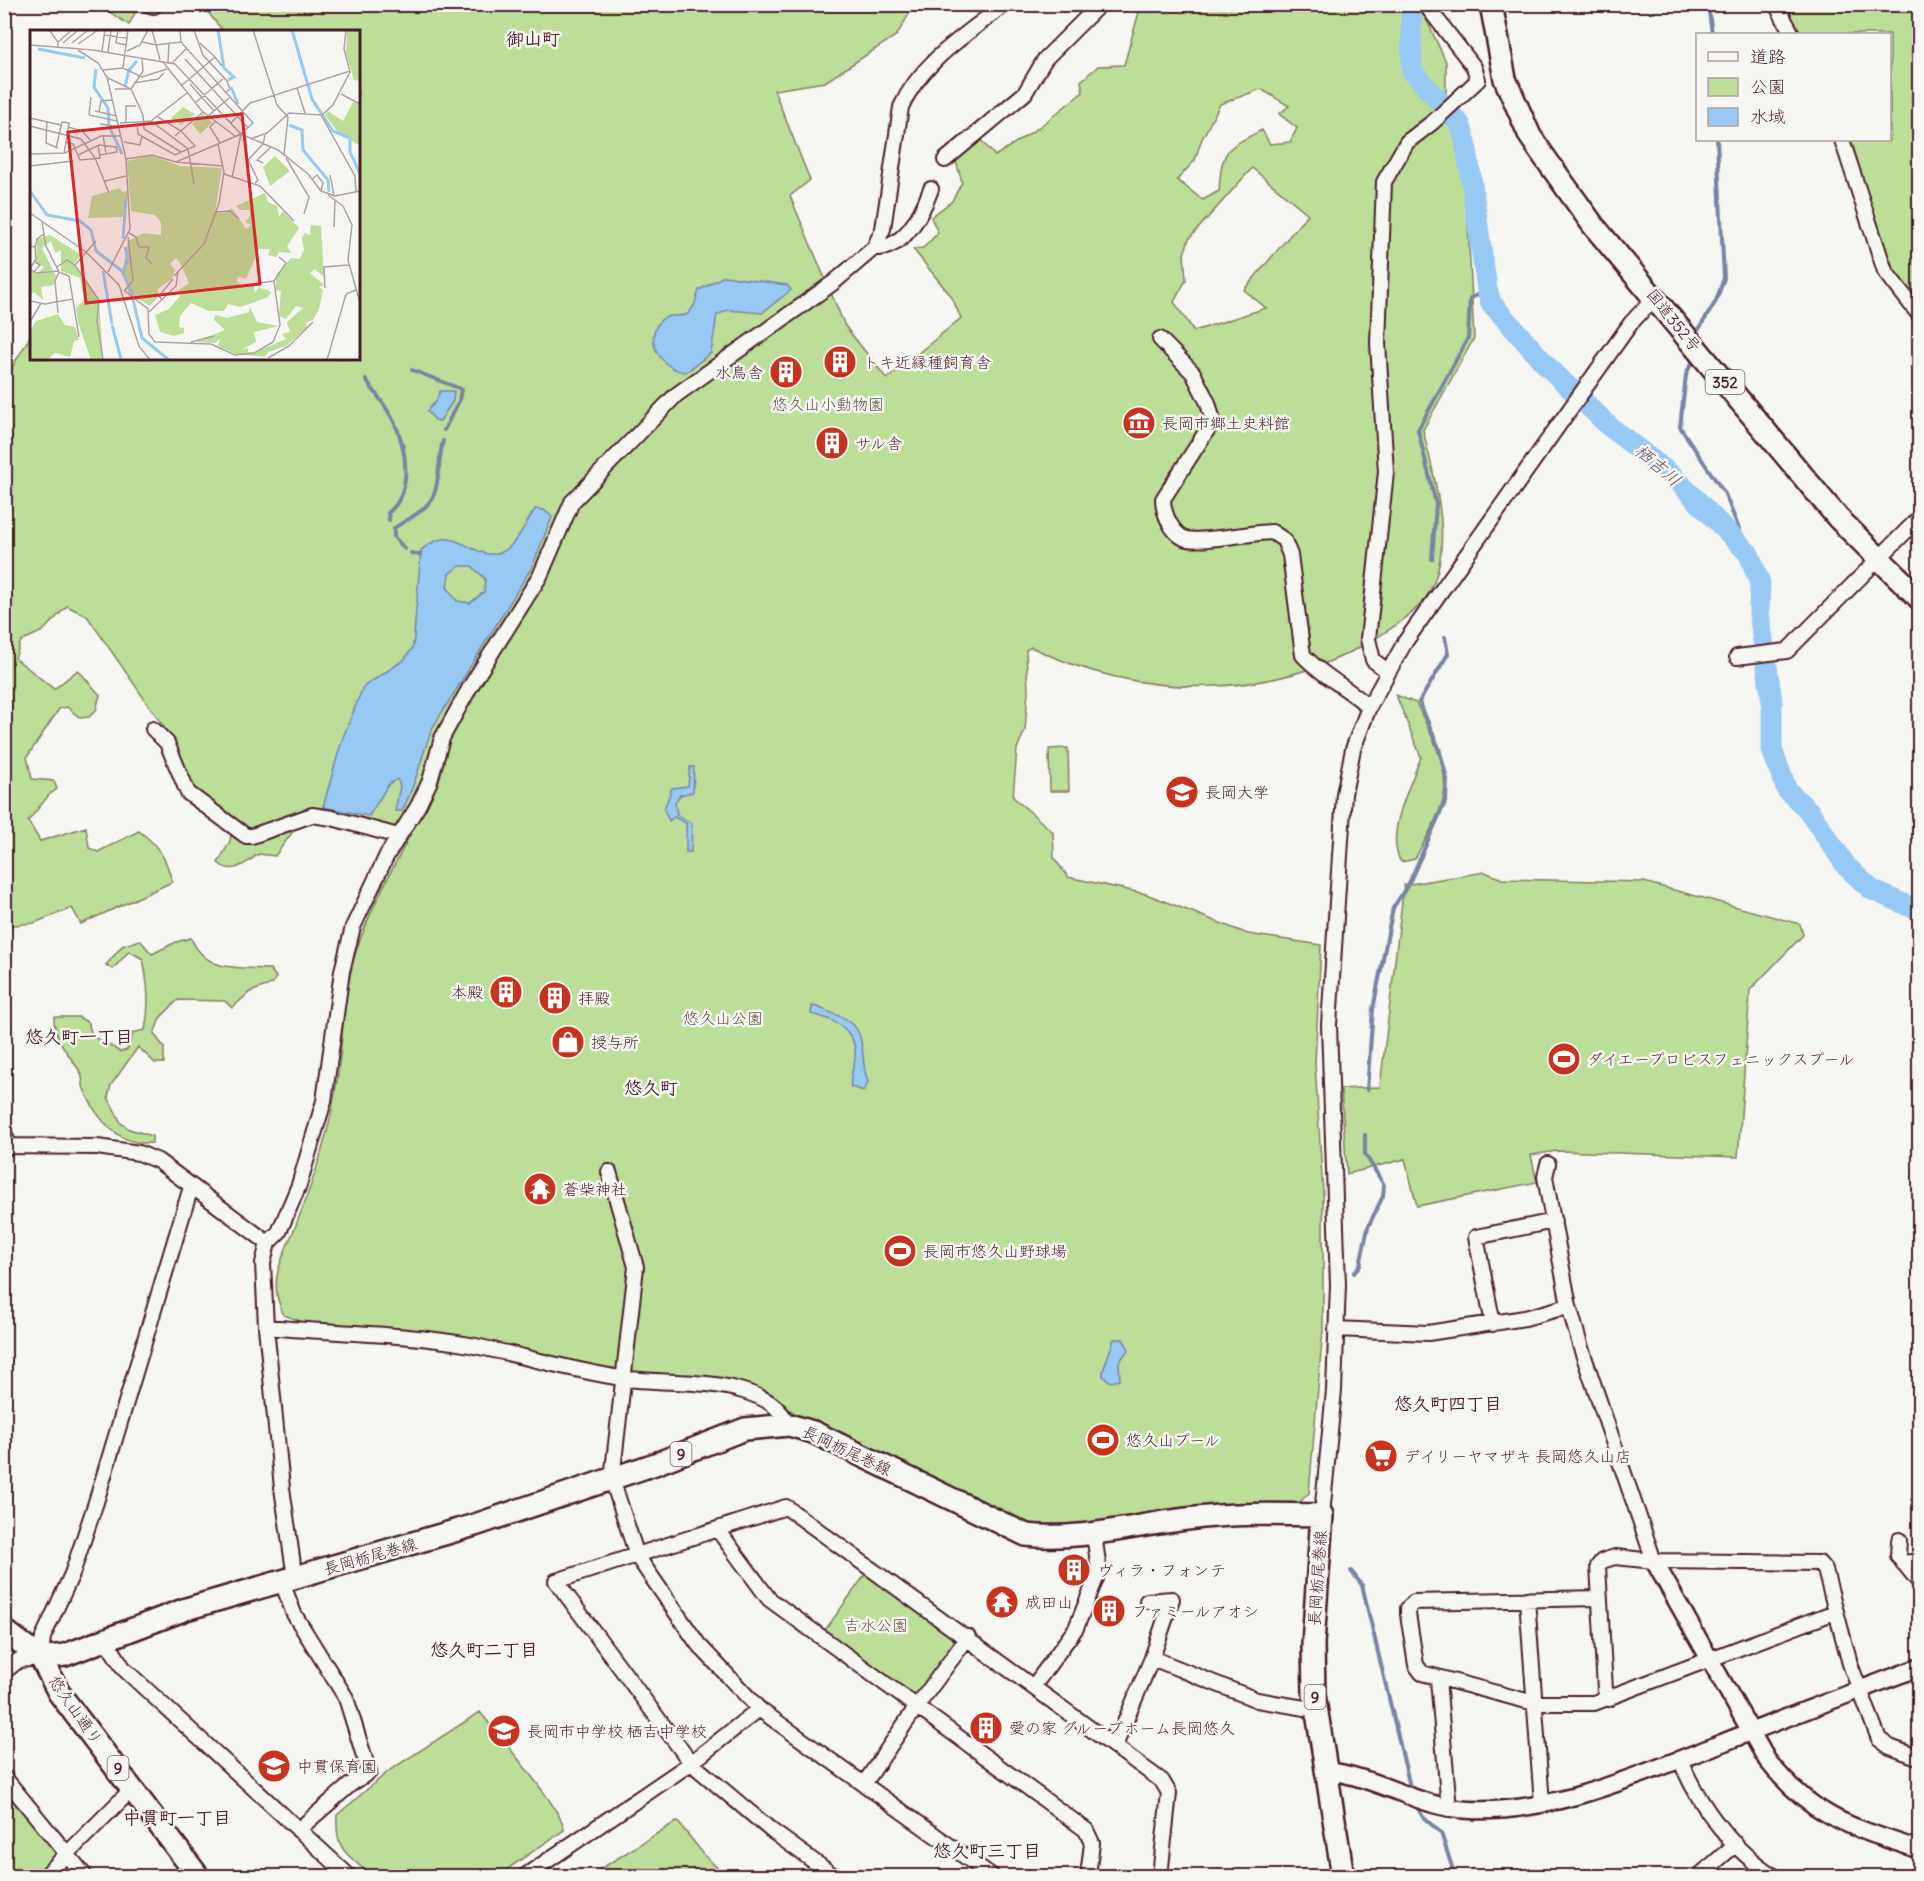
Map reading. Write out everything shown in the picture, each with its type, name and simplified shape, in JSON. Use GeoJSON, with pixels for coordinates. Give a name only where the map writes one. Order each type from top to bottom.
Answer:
{"type":"FeatureCollection","features":[{"type":"Feature","properties":{"kind":"main road","name":"国道352号"},"geometry":{"type":"LineString","coordinates":[[1491,4],[1505,79],[1530,136],[1548,149],[1593,225],[1838,518],[1920,599]]}},
{"type":"Feature","properties":{"kind":"main road","name":"長岡栃尾巻線"},"geometry":{"type":"LineString","coordinates":[[41,1658],[65,1655],[186,1609],[474,1525],[612,1479],[745,1429],[789,1425],[813,1432],[1026,1534],[1045,1537],[1094,1533],[1189,1518],[1322,1515],[1313,1644],[1317,1710],[1342,1876]]}},
{"type":"Feature","properties":{"kind":"main road","name":"9"},"geometry":{"type":"LineString","coordinates":[[4,1629],[41,1658]]}},
{"type":"Feature","properties":{"kind":"main road","name":"悠久山通り"},"geometry":{"type":"LineString","coordinates":[[41,1658],[59,1693],[198,1876]]}},
{"type":"Feature","properties":{"kind":"street"},"geometry":{"type":"LineString","coordinates":[[298,1830],[351,1784],[369,1772],[346,1698],[294,1614],[288,1580],[282,1488],[266,1327],[263,1263],[268,1243],[279,1232],[295,1195],[324,1101],[346,949],[353,927],[398,836],[418,806],[430,781],[442,738],[540,576],[572,502],[675,395],[833,283],[874,248],[883,229],[900,107],[908,89],[941,56],[1005,4]]}},
{"type":"Feature","properties":{"kind":"street"},"geometry":{"type":"LineString","coordinates":[[945,160],[1025,93],[1045,58],[1100,4]]}},
{"type":"Feature","properties":{"kind":"street"},"geometry":{"type":"LineString","coordinates":[[1425,4],[1474,67],[1478,80]]}},
{"type":"Feature","properties":{"kind":"street"},"geometry":{"type":"LineString","coordinates":[[1776,4],[1791,33]]}},
{"type":"Feature","properties":{"kind":"street"},"geometry":{"type":"LineString","coordinates":[[1387,670],[1373,660],[1368,639],[1386,472],[1378,343],[1384,182],[1407,142],[1433,122],[1478,80],[1505,79]]}},
{"type":"Feature","properties":{"kind":"street"},"geometry":{"type":"LineString","coordinates":[[1842,141],[1885,271],[1920,316]]}},
{"type":"Feature","properties":{"kind":"street"},"geometry":{"type":"LineString","coordinates":[[874,248],[888,245],[908,231],[920,218],[931,189]]}},
{"type":"Feature","properties":{"kind":"street"},"geometry":{"type":"LineString","coordinates":[[1322,1515],[1334,1390],[1336,1329],[1337,1216],[1329,1046],[1332,954],[1344,794],[1353,749],[1369,707],[1387,670],[1590,380],[1631,323],[1655,297]]}},
{"type":"Feature","properties":{"kind":"street"},"geometry":{"type":"LineString","coordinates":[[1160,339],[1193,373],[1208,403],[1213,421],[1163,499],[1163,508],[1174,530],[1185,539],[1198,540],[1272,532],[1284,540],[1290,555],[1303,655],[1314,667],[1341,684],[1369,707]]}},
{"type":"Feature","properties":{"kind":"street"},"geometry":{"type":"LineString","coordinates":[[1737,657],[1787,651],[1920,517]]}},
{"type":"Feature","properties":{"kind":"street"},"geometry":{"type":"LineString","coordinates":[[153,729],[167,743],[188,793],[246,836],[252,836],[312,815],[332,818],[398,836]]}},
{"type":"Feature","properties":{"kind":"street"},"geometry":{"type":"LineString","coordinates":[[4,1133],[7,1147],[97,1147],[139,1153],[158,1161],[268,1243]]}},
{"type":"Feature","properties":{"kind":"street"},"geometry":{"type":"LineString","coordinates":[[1548,1164],[1545,1177],[1569,1306],[1580,1345],[1654,1561],[1767,1760],[1791,1789],[1810,1804],[1843,1823],[1920,1850]]}},
{"type":"Feature","properties":{"kind":"street"},"geometry":{"type":"LineString","coordinates":[[609,1172],[636,1267],[612,1479],[637,1556],[698,1644],[759,1709],[992,1876]]}},
{"type":"Feature","properties":{"kind":"street"},"geometry":{"type":"LineString","coordinates":[[4,1672],[19,1660],[41,1658],[43,1637],[72,1574],[96,1502],[191,1187]]}},
{"type":"Feature","properties":{"kind":"street"},"geometry":{"type":"LineString","coordinates":[[1493,1324],[1476,1236],[1554,1221]]}},
{"type":"Feature","properties":{"kind":"street"},"geometry":{"type":"LineString","coordinates":[[1336,1329],[1428,1333],[1493,1324],[1569,1306]]}},
{"type":"Feature","properties":{"kind":"street"},"geometry":{"type":"LineString","coordinates":[[266,1327],[460,1344],[560,1367],[624,1378],[741,1390],[780,1409],[789,1425]]}},
{"type":"Feature","properties":{"kind":"street"},"geometry":{"type":"LineString","coordinates":[[834,1876],[772,1832],[691,1763],[556,1581],[786,1507],[968,1637],[1162,1781],[1169,1793],[1160,1876]]}},
{"type":"Feature","properties":{"kind":"street"},"geometry":{"type":"LineString","coordinates":[[718,1530],[768,1599],[1086,1830],[1092,1843],[1088,1876]]}},
{"type":"Feature","properties":{"kind":"street"},"geometry":{"type":"LineString","coordinates":[[1033,1687],[1076,1628],[1099,1571],[1094,1533]]}},
{"type":"Feature","properties":{"kind":"street"},"geometry":{"type":"LineString","coordinates":[[1899,1540],[1898,1556],[1920,1583]]}},
{"type":"Feature","properties":{"kind":"street"},"geometry":{"type":"LineString","coordinates":[[1609,1699],[1605,1690],[1598,1566],[1602,1561],[1615,1557],[1654,1561],[1818,1563],[1826,1570],[1835,1612],[1858,1690],[1874,1729],[1883,1744],[1920,1758]]}},
{"type":"Feature","properties":{"kind":"street"},"geometry":{"type":"LineString","coordinates":[[1903,1563],[1920,1561]]}},
{"type":"Feature","properties":{"kind":"street"},"geometry":{"type":"LineString","coordinates":[[1600,1598],[1414,1602],[1408,1614],[1416,1665],[1422,1673],[1534,1703],[1594,1703],[1835,1612]]}},
{"type":"Feature","properties":{"kind":"street"},"geometry":{"type":"LineString","coordinates":[[1115,1746],[1152,1658],[1172,1599],[1147,1601]]}},
{"type":"Feature","properties":{"kind":"street"},"geometry":{"type":"LineString","coordinates":[[1527,1599],[1542,1804]]}},
{"type":"Feature","properties":{"kind":"street"},"geometry":{"type":"LineString","coordinates":[[864,1784],[968,1637]]}},
{"type":"Feature","properties":{"kind":"street"},"geometry":{"type":"LineString","coordinates":[[106,1640],[124,1669],[349,1876]]}},
{"type":"Feature","properties":{"kind":"street"},"geometry":{"type":"LineString","coordinates":[[1152,1658],[1257,1700],[1317,1710]]}},
{"type":"Feature","properties":{"kind":"street"},"geometry":{"type":"LineString","coordinates":[[1326,1771],[1357,1775],[1403,1795],[1449,1809],[1502,1809],[1542,1804],[1588,1794],[1920,1667]]}},
{"type":"Feature","properties":{"kind":"street"},"geometry":{"type":"LineString","coordinates":[[1438,1678],[1449,1809]]}},
{"type":"Feature","properties":{"kind":"street"},"geometry":{"type":"LineString","coordinates":[[525,1876],[691,1763],[759,1709]]}},
{"type":"Feature","properties":{"kind":"street"},"geometry":{"type":"LineString","coordinates":[[1680,1759],[1697,1797],[1736,1844],[1774,1876]]}},
{"type":"Feature","properties":{"kind":"street"},"geometry":{"type":"LineString","coordinates":[[4,1777],[68,1852],[85,1876]]}},
{"type":"Feature","properties":{"kind":"street"},"geometry":{"type":"LineString","coordinates":[[45,1876],[133,1788]]}},
{"type":"Feature","properties":{"kind":"street"},"geometry":{"type":"LineString","coordinates":[[1700,1876],[1736,1844]]}},
{"type":"Feature","properties":{"kind":"green space","name":"悠久山公園"},"geometry":{"type":"Polygon","coordinates":[[[1412,4],[1423,12],[1446,62],[1446,95],[1470,211],[1468,226],[1474,338],[1423,430],[1436,486],[1441,545],[1434,582],[1424,600],[1417,607],[1402,621],[1376,638],[1336,659],[1293,674],[1249,683],[1205,686],[1160,684],[1116,677],[1073,664],[1031,647],[1026,650],[1028,691],[1025,730],[1017,749],[1013,797],[1053,832],[1054,858],[1068,877],[1146,894],[1248,934],[1321,945],[1315,1063],[1323,1194],[1323,1329],[1309,1493],[1291,1511],[1071,1530],[1024,1526],[801,1417],[764,1393],[313,1326],[284,1315],[279,1303],[276,1282],[281,1262],[314,1175],[330,1119],[351,970],[360,939],[373,909],[410,835],[328,814],[305,815],[275,856],[259,854],[239,867],[223,867],[218,863],[230,841],[233,822],[193,790],[175,743],[87,616],[67,606],[43,631],[21,641],[15,658],[54,689],[78,670],[100,695],[96,710],[89,717],[80,718],[67,707],[59,709],[27,757],[32,779],[54,781],[57,789],[49,795],[28,821],[40,841],[86,827],[89,848],[98,852],[139,831],[161,853],[172,882],[81,924],[72,908],[34,923],[5,926],[5,375],[7,376],[30,337],[30,360],[360,360],[360,30],[222,30],[202,5],[910,5],[913,7],[897,35],[825,82],[774,90],[810,180],[790,196],[845,326],[887,379],[961,318],[951,296],[913,249],[923,248],[938,233],[931,217],[952,201],[962,182],[955,158],[980,139],[995,156],[1038,128],[1083,92],[1081,81],[1098,66],[1124,65],[1141,5],[1412,4]],[[1261,89],[1220,104],[1201,141],[1195,160],[1177,180],[1203,200],[1219,191],[1224,158],[1233,146],[1262,130],[1270,144],[1290,142],[1297,128],[1279,114],[1289,106],[1261,89]],[[1252,168],[1189,239],[1184,254],[1186,280],[1174,302],[1194,331],[1266,308],[1244,290],[1308,214],[1252,168]]]}},
{"type":"Feature","properties":{"kind":"green space"},"geometry":{"type":"Polygon","coordinates":[[[99,5],[139,5],[129,25],[99,5]]]}},
{"type":"Feature","properties":{"kind":"green space"},"geometry":{"type":"Polygon","coordinates":[[[1784,5],[1919,5],[1919,303],[1895,271],[1880,237],[1851,141],[1891,141],[1891,33],[1799,33],[1784,5]]]}},
{"type":"Feature","properties":{"kind":"green space"},"geometry":{"type":"Polygon","coordinates":[[[1396,695],[1416,703],[1437,750],[1445,788],[1438,815],[1415,859],[1401,862],[1397,851],[1397,824],[1421,757],[1396,695]]]}},
{"type":"Feature","properties":{"kind":"green space"},"geometry":{"type":"Polygon","coordinates":[[[1068,748],[1069,791],[1050,791],[1049,749],[1068,748]]]}},
{"type":"Feature","properties":{"kind":"green space","name":"ダイエープロビスフェニックスプール"},"geometry":{"type":"Polygon","coordinates":[[[1485,872],[1502,879],[1644,882],[1800,924],[1803,935],[1750,990],[1738,1157],[1557,1151],[1531,1155],[1537,1182],[1417,1206],[1405,1159],[1347,1174],[1341,1089],[1380,1087],[1404,885],[1485,872]]]}},
{"type":"Feature","properties":{"kind":"green space"},"geometry":{"type":"Polygon","coordinates":[[[191,938],[197,949],[214,963],[235,968],[270,969],[276,977],[272,984],[250,992],[232,1008],[225,1001],[178,1000],[160,1018],[154,1034],[164,1047],[164,1063],[155,1063],[138,1047],[111,1085],[108,1097],[121,1123],[129,1129],[152,1136],[152,1143],[129,1140],[110,1128],[95,1110],[84,1089],[80,1071],[59,1039],[54,1017],[78,1017],[89,1023],[92,1034],[96,1038],[120,1052],[127,1050],[133,1033],[145,1030],[148,994],[143,959],[129,951],[113,969],[106,965],[122,946],[140,940],[152,954],[176,942],[191,938]]]}},
{"type":"Feature","properties":{"kind":"green space","name":"吉水公園"},"geometry":{"type":"Polygon","coordinates":[[[867,1572],[960,1638],[916,1699],[823,1633],[867,1572]]]}},
{"type":"Feature","properties":{"kind":"green space"},"geometry":{"type":"Polygon","coordinates":[[[480,1712],[542,1790],[562,1821],[564,1830],[497,1876],[372,1876],[344,1851],[338,1837],[337,1815],[390,1770],[480,1712]]]}},
{"type":"Feature","properties":{"kind":"green space"},"geometry":{"type":"Polygon","coordinates":[[[4,1785],[61,1852],[39,1876],[5,1876],[4,1785]]]}},
{"type":"Feature","properties":{"kind":"green space"},"geometry":{"type":"Polygon","coordinates":[[[677,1821],[706,1857],[726,1876],[589,1876],[677,1821]]]}},
{"type":"Feature","properties":{"kind":"water"},"geometry":{"type":"Polygon","coordinates":[[[724,276],[787,285],[791,290],[762,313],[728,310],[717,315],[711,353],[686,372],[669,366],[657,353],[654,345],[656,328],[664,318],[688,314],[694,306],[699,290],[724,276]]]}},
{"type":"Feature","properties":{"kind":"water"},"geometry":{"type":"Polygon","coordinates":[[[440,391],[454,391],[453,401],[440,421],[435,420],[427,411],[436,401],[440,391]]]}},
{"type":"Feature","properties":{"kind":"water"},"geometry":{"type":"Polygon","coordinates":[[[535,509],[544,510],[552,517],[532,567],[433,727],[402,811],[395,811],[400,786],[397,779],[388,785],[369,816],[323,807],[342,740],[363,687],[404,660],[413,647],[421,550],[436,541],[450,539],[483,553],[500,553],[516,540],[535,509]],[[459,566],[449,574],[447,587],[457,601],[470,603],[484,592],[485,579],[472,566],[459,566]]]}},
{"type":"Feature","properties":{"kind":"water"},"geometry":{"type":"Polygon","coordinates":[[[690,767],[694,767],[693,792],[680,795],[675,802],[677,815],[692,823],[691,852],[686,852],[686,823],[674,817],[669,821],[664,809],[672,788],[688,786],[690,767]]]}},
{"type":"Feature","properties":{"kind":"water"},"geometry":{"type":"Polygon","coordinates":[[[812,1006],[846,1019],[859,1033],[868,1082],[864,1091],[851,1087],[855,1049],[849,1033],[828,1019],[811,1014],[812,1006]]]}},
{"type":"Feature","properties":{"kind":"water"},"geometry":{"type":"Polygon","coordinates":[[[1114,1339],[1123,1339],[1129,1349],[1119,1362],[1120,1380],[1111,1382],[1103,1376],[1103,1371],[1114,1339]]]}},
{"type":"Feature","properties":{"kind":"waterway","name":"栖吉川"},"geometry":{"type":"LineString","coordinates":[[1411,4],[1412,71],[1460,124],[1466,143],[1491,303],[1548,367],[1610,427],[1674,477],[1749,554],[1760,583],[1759,613],[1772,701],[1772,750],[1787,790],[1809,811],[1847,867],[1872,890],[1920,911]]}},
{"type":"Feature","properties":{"kind":"waterway"},"geometry":{"type":"LineString","coordinates":[[1708,4],[1712,33]]}},
{"type":"Feature","properties":{"kind":"waterway"},"geometry":{"type":"LineString","coordinates":[[1699,329],[1716,301],[1724,278],[1717,141]]}},
{"type":"Feature","properties":{"kind":"waterway"},"geometry":{"type":"LineString","coordinates":[[1432,559],[1436,504],[1418,430],[1468,338],[1470,299],[1487,289]]}},
{"type":"Feature","properties":{"kind":"waterway"},"geometry":{"type":"LineString","coordinates":[[1691,364],[1686,375],[1680,427],[1725,494],[1749,554]]}},
{"type":"Feature","properties":{"kind":"waterway"},"geometry":{"type":"LineString","coordinates":[[412,370],[461,389],[459,401],[444,430]]}},
{"type":"Feature","properties":{"kind":"waterway"},"geometry":{"type":"LineString","coordinates":[[366,380],[392,418],[405,458],[404,483],[396,504],[388,513],[389,520]]}},
{"type":"Feature","properties":{"kind":"waterway"},"geometry":{"type":"LineString","coordinates":[[405,549],[394,537],[394,528],[417,514],[431,500],[437,482],[443,441]]}},
{"type":"Feature","properties":{"kind":"waterway"},"geometry":{"type":"LineString","coordinates":[[411,553],[420,555]]}},
{"type":"Feature","properties":{"kind":"waterway"},"geometry":{"type":"LineString","coordinates":[[1367,1090],[1373,1009],[1393,908],[1409,883],[1446,800],[1447,779],[1439,748],[1419,702],[1448,654],[1445,637]]}},
{"type":"Feature","properties":{"kind":"waterway"},"geometry":{"type":"LineString","coordinates":[[1354,1273],[1360,1265],[1368,1227],[1383,1196],[1384,1185],[1365,1154],[1365,1135]]}},
{"type":"Feature","properties":{"kind":"waterway"},"geometry":{"type":"LineString","coordinates":[[1351,1571],[1362,1585],[1411,1791]]}},
{"type":"Feature","properties":{"kind":"waterway"},"geometry":{"type":"LineString","coordinates":[[1415,1804],[1423,1817],[1441,1833],[1455,1876]]}},
{"type":"Feature","properties":{"kind":"place","name":"トキ近縁種飼育舎"},"geometry":{"type":"Point","coordinates":[840,362]}},
{"type":"Feature","properties":{"kind":"place","name":"水鳥舎"},"geometry":{"type":"Point","coordinates":[786,372]}},
{"type":"Feature","properties":{"kind":"place","name":"長岡市郷土史料館"},"geometry":{"type":"Point","coordinates":[1139,423]}},
{"type":"Feature","properties":{"kind":"place","name":"サル舎"},"geometry":{"type":"Point","coordinates":[832,443]}},
{"type":"Feature","properties":{"kind":"place","name":"長岡大学"},"geometry":{"type":"Point","coordinates":[1182,792]}},
{"type":"Feature","properties":{"kind":"place","name":"本殿"},"geometry":{"type":"Point","coordinates":[506,992]}},
{"type":"Feature","properties":{"kind":"place","name":"拝殿"},"geometry":{"type":"Point","coordinates":[555,998]}},
{"type":"Feature","properties":{"kind":"place","name":"授与所"},"geometry":{"type":"Point","coordinates":[568,1042]}},
{"type":"Feature","properties":{"kind":"place","name":"ダイエープロビスフェニックスプール"},"geometry":{"type":"Point","coordinates":[1564,1059]}},
{"type":"Feature","properties":{"kind":"place","name":"蒼柴神社"},"geometry":{"type":"Point","coordinates":[540,1189]}},
{"type":"Feature","properties":{"kind":"place","name":"長岡市悠久山野球場"},"geometry":{"type":"Point","coordinates":[900,1251]}},
{"type":"Feature","properties":{"kind":"place","name":"悠久山プール"},"geometry":{"type":"Point","coordinates":[1103,1440]}},
{"type":"Feature","properties":{"kind":"place","name":"デイリーヤマザキ 長岡悠久山店"},"geometry":{"type":"Point","coordinates":[1381,1456]}},
{"type":"Feature","properties":{"kind":"place","name":"ヴィラ・フォンテ"},"geometry":{"type":"Point","coordinates":[1074,1570]}},
{"type":"Feature","properties":{"kind":"place","name":"成田山"},"geometry":{"type":"Point","coordinates":[1002,1602]}},
{"type":"Feature","properties":{"kind":"place","name":"ファミールアオシ"},"geometry":{"type":"Point","coordinates":[1109,1611]}},
{"type":"Feature","properties":{"kind":"place","name":"愛の家 グループホーム長岡悠久"},"geometry":{"type":"Point","coordinates":[986,1728]}},
{"type":"Feature","properties":{"kind":"place","name":"長岡市中学校 栖吉中学校"},"geometry":{"type":"Point","coordinates":[504,1731]}},
{"type":"Feature","properties":{"kind":"place","name":"中貫保育園"},"geometry":{"type":"Point","coordinates":[274,1766]}},
{"type":"Feature","properties":{"kind":"district","name":"御山町"},"geometry":{"type":"Point","coordinates":[533,38]}},
{"type":"Feature","properties":{"kind":"district","name":"悠久町一丁目"},"geometry":{"type":"Point","coordinates":[79,1036]}},
{"type":"Feature","properties":{"kind":"district","name":"悠久町"},"geometry":{"type":"Point","coordinates":[651,1087]}},
{"type":"Feature","properties":{"kind":"district","name":"悠久町四丁目"},"geometry":{"type":"Point","coordinates":[1448,1403]}},
{"type":"Feature","properties":{"kind":"district","name":"悠久町二丁目"},"geometry":{"type":"Point","coordinates":[484,1649]}},
{"type":"Feature","properties":{"kind":"district","name":"中貫町一丁目"},"geometry":{"type":"Point","coordinates":[177,1817]}},
{"type":"Feature","properties":{"kind":"district","name":"悠久町三丁目"},"geometry":{"type":"Point","coordinates":[987,1850]}},
{"type":"Feature","properties":{"kind":"park label","name":"悠久山小動物園"},"geometry":{"type":"Point","coordinates":[828,404]}}]}
